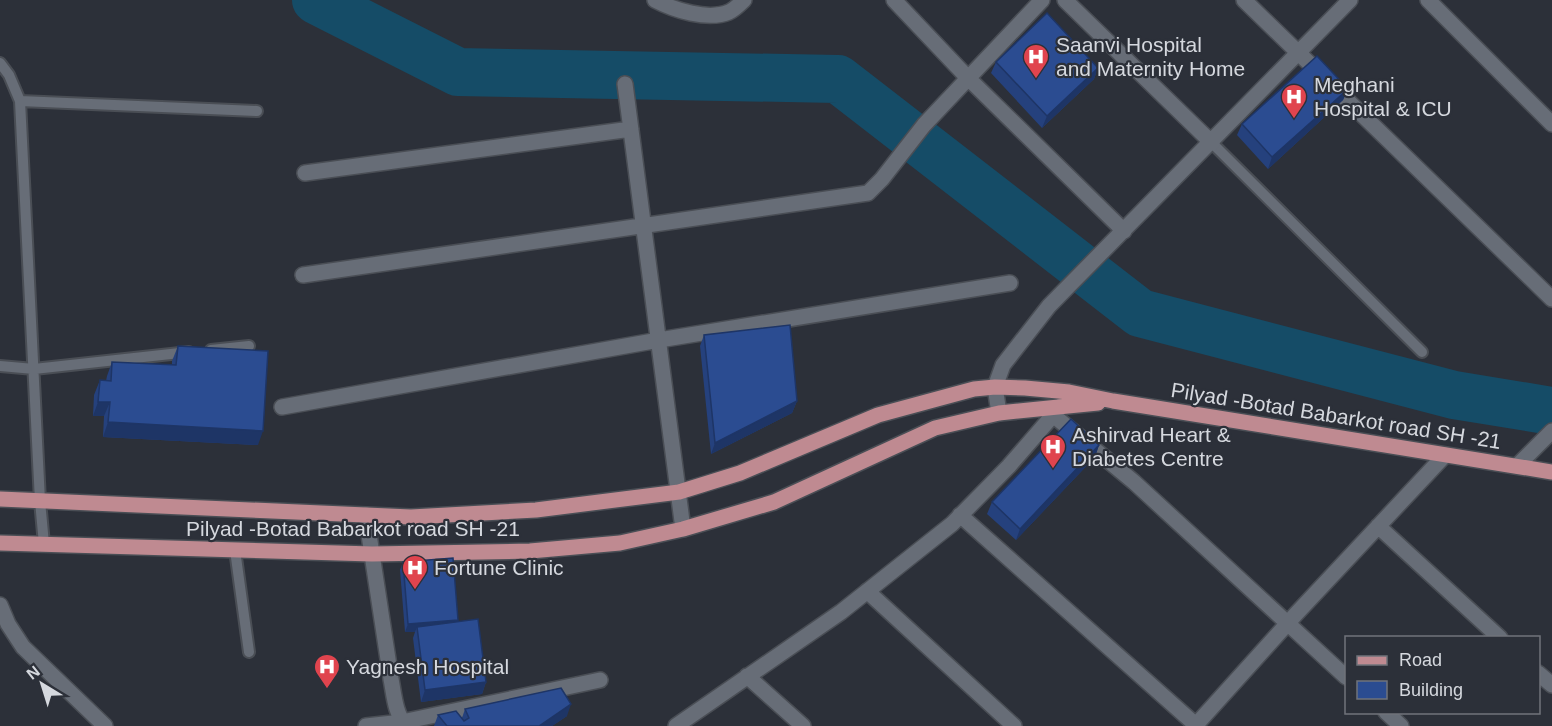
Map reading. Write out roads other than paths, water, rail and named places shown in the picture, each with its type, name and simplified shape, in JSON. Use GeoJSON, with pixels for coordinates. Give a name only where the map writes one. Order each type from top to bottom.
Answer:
{"type":"FeatureCollection","features":[{"type":"Feature","properties":{"kind":"main road","name":"Pilyad -Botad Babarkot road SH -21"},"geometry":{"type":"LineString","coordinates":[[0,499],[411,517],[536,510],[679,492],[740,473],[878,415],[974,389],[995,387],[1069,392],[1552,472]]}},
{"type":"Feature","properties":{"kind":"main road","name":"Pilyad -Botad Babarkot road SH -21"},"geometry":{"type":"LineString","coordinates":[[0,543],[372,554],[530,551],[620,543],[683,529],[774,502],[935,428],[999,413],[1057,410],[1113,401]]}},
{"type":"Feature","properties":{"kind":"street"},"geometry":{"type":"LineString","coordinates":[[655,0],[671,9],[706,15],[729,12],[744,0]]}},
{"type":"Feature","properties":{"kind":"street"},"geometry":{"type":"LineString","coordinates":[[894,0],[968,78],[1124,231]]}},
{"type":"Feature","properties":{"kind":"street"},"geometry":{"type":"LineString","coordinates":[[303,276],[862,195],[875,188],[924,125],[1042,0]]}},
{"type":"Feature","properties":{"kind":"street"},"geometry":{"type":"LineString","coordinates":[[1065,0],[1212,143]]}},
{"type":"Feature","properties":{"kind":"street"},"geometry":{"type":"LineString","coordinates":[[1244,0],[1552,299]]}},
{"type":"Feature","properties":{"kind":"street"},"geometry":{"type":"LineString","coordinates":[[999,413],[995,387],[1003,365],[1049,306],[1212,143],[1350,0]]}},
{"type":"Feature","properties":{"kind":"street"},"geometry":{"type":"LineString","coordinates":[[1428,0],[1552,124]]}},
{"type":"Feature","properties":{"kind":"street"},"geometry":{"type":"LineString","coordinates":[[624,84],[683,529]]}},
{"type":"Feature","properties":{"kind":"street"},"geometry":{"type":"LineString","coordinates":[[305,173],[631,129]]}},
{"type":"Feature","properties":{"kind":"street"},"geometry":{"type":"LineString","coordinates":[[282,407],[659,340],[1010,283]]}},
{"type":"Feature","properties":{"kind":"street"},"geometry":{"type":"LineString","coordinates":[[676,726],[841,612],[960,515],[1009,466],[1057,410],[1345,675]]}},
{"type":"Feature","properties":{"kind":"street"},"geometry":{"type":"LineString","coordinates":[[1517,466],[1552,431]]}},
{"type":"Feature","properties":{"kind":"street"},"geometry":{"type":"LineString","coordinates":[[960,515],[1196,726],[1287,624],[1445,455]]}},
{"type":"Feature","properties":{"kind":"street"},"geometry":{"type":"LineString","coordinates":[[366,515],[391,679],[404,724]]}},
{"type":"Feature","properties":{"kind":"street"},"geometry":{"type":"LineString","coordinates":[[1378,526],[1498,636]]}},
{"type":"Feature","properties":{"kind":"street"},"geometry":{"type":"LineString","coordinates":[[867,591],[1014,726]]}},
{"type":"Feature","properties":{"kind":"street"},"geometry":{"type":"LineString","coordinates":[[0,605],[8,624],[23,647],[105,726]]}},
{"type":"Feature","properties":{"kind":"street"},"geometry":{"type":"LineString","coordinates":[[1540,674],[1552,685]]}},
{"type":"Feature","properties":{"kind":"street"},"geometry":{"type":"LineString","coordinates":[[747,676],[803,726]]}},
{"type":"Feature","properties":{"kind":"street"},"geometry":{"type":"LineString","coordinates":[[366,726],[404,724],[600,680]]}},
{"type":"Feature","properties":{"kind":"street"},"geometry":{"type":"LineString","coordinates":[[1388,714],[1401,726]]}},
{"type":"Feature","properties":{"kind":"lane"},"geometry":{"type":"LineString","coordinates":[[0,63],[9,75],[20,101],[39,501],[44,544]]}},
{"type":"Feature","properties":{"kind":"lane"},"geometry":{"type":"LineString","coordinates":[[20,101],[257,111]]}},
{"type":"Feature","properties":{"kind":"lane"},"geometry":{"type":"LineString","coordinates":[[1212,143],[1422,352]]}},
{"type":"Feature","properties":{"kind":"lane"},"geometry":{"type":"LineString","coordinates":[[0,366],[34,369],[249,346]]}},
{"type":"Feature","properties":{"kind":"lane"},"geometry":{"type":"LineString","coordinates":[[236,550],[249,652]]}},
{"type":"Feature","properties":{"kind":"waterway"},"geometry":{"type":"LineString","coordinates":[[316,0],[458,72],[838,79],[1140,313],[1454,395],[1552,411]]}},
{"type":"Feature","properties":{"kind":"place","name":"Saanvi Hospital and Maternity Home"},"geometry":{"type":"Point","coordinates":[1036,80]}},
{"type":"Feature","properties":{"kind":"place","name":"Meghani Hospital & ICU"},"geometry":{"type":"Point","coordinates":[1294,120]}},
{"type":"Feature","properties":{"kind":"place","name":"Ashirvad Heart & Diabetes Centre"},"geometry":{"type":"Point","coordinates":[1053,470]}},
{"type":"Feature","properties":{"kind":"place","name":"Fortune Clinic"},"geometry":{"type":"Point","coordinates":[415,591]}},
{"type":"Feature","properties":{"kind":"place","name":"Yagnesh Hospital"},"geometry":{"type":"Point","coordinates":[327,690]}}]}
